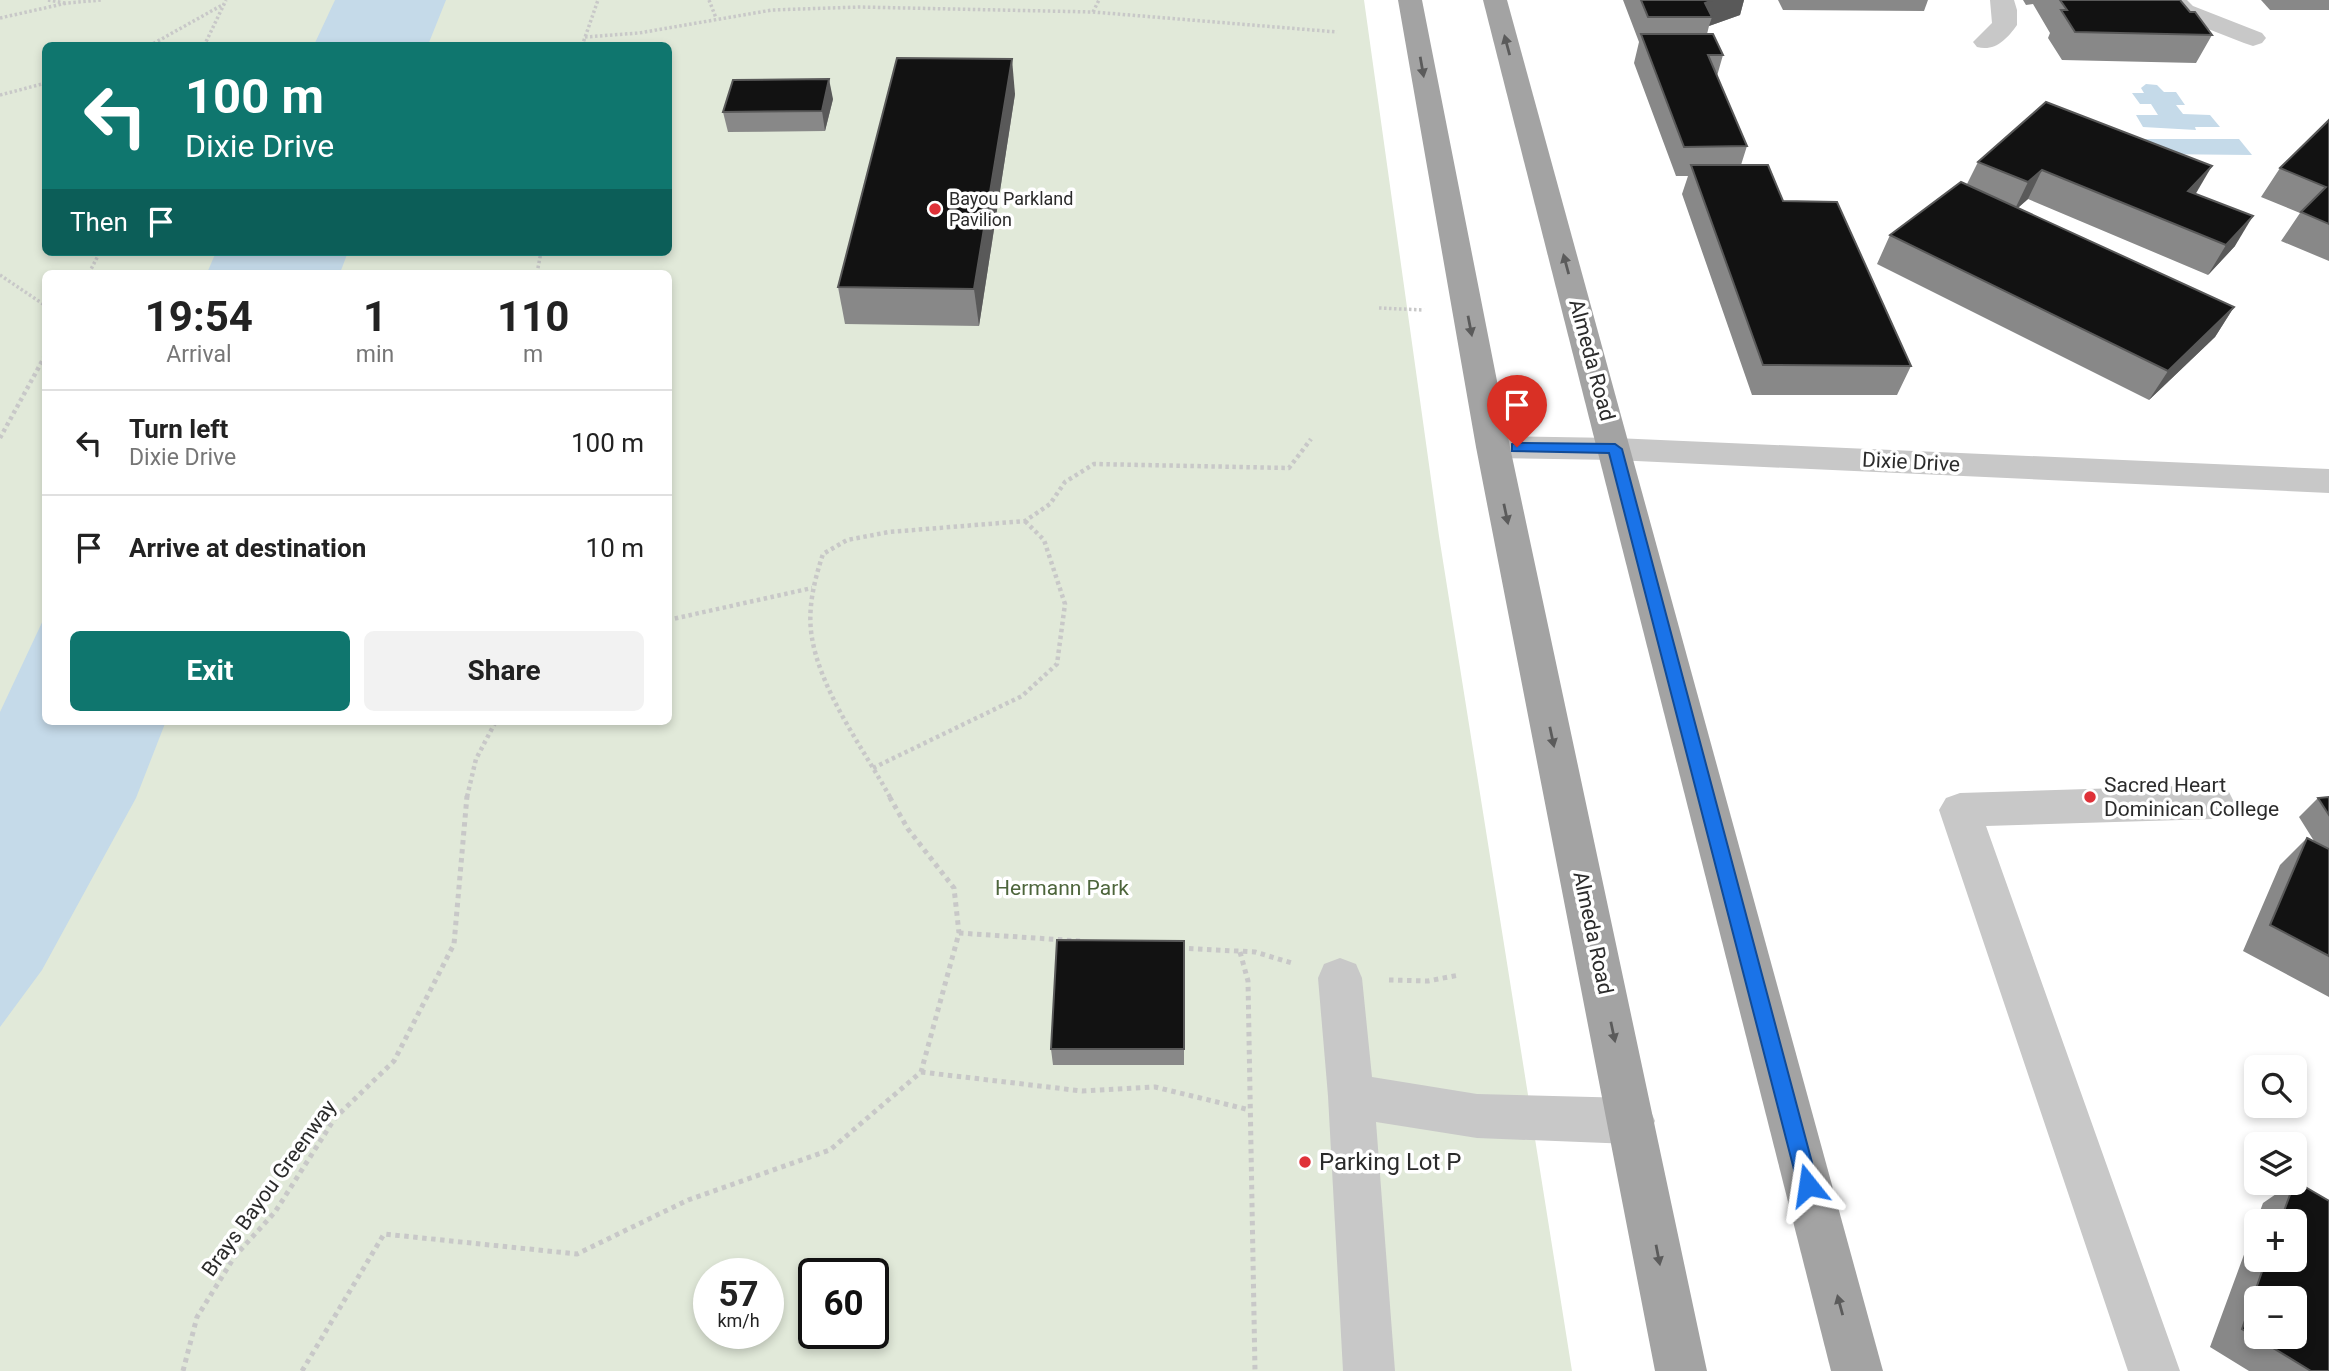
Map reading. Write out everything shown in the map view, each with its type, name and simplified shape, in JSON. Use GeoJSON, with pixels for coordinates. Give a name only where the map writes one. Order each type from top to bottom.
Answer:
{"type":"FeatureCollection","features":[{"type":"Feature","properties":{"kind":"main road","name":"Almeda Road"},"geometry":{"type":"LineString","coordinates":[[1410,0],[1493,447],[1681,1371]]}},
{"type":"Feature","properties":{"kind":"main road","name":"Almeda Road"},"geometry":{"type":"LineString","coordinates":[[1495,0],[1857,1371]]}},
{"type":"Feature","properties":{"kind":"street"},"geometry":{"type":"LineString","coordinates":[[1986,42],[2004,25],[2005,10],[2002,0]]}},
{"type":"Feature","properties":{"kind":"street"},"geometry":{"type":"LineString","coordinates":[[2173,0],[2184,11],[2253,38]]}},
{"type":"Feature","properties":{"kind":"street","name":"Dixie Drive"},"geometry":{"type":"LineString","coordinates":[[1493,447],[1615,449],[2329,481]]}},
{"type":"Feature","properties":{"kind":"street"},"geometry":{"type":"LineString","coordinates":[[2154,1371],[1960,810],[2214,802]]}},
{"type":"Feature","properties":{"kind":"street"},"geometry":{"type":"LineString","coordinates":[[1340,978],[1351,1096],[1369,1371]]}},
{"type":"Feature","properties":{"kind":"street"},"geometry":{"type":"LineString","coordinates":[[1351,1096],[1477,1116],[1631,1121]]}},
{"type":"Feature","properties":{"kind":"path"},"geometry":{"type":"LineString","coordinates":[[48,0],[67,3]]}},
{"type":"Feature","properties":{"kind":"path"},"geometry":{"type":"LineString","coordinates":[[0,18],[67,3],[101,0]]}},
{"type":"Feature","properties":{"kind":"path"},"geometry":{"type":"LineString","coordinates":[[583,42],[598,0]]}},
{"type":"Feature","properties":{"kind":"path"},"geometry":{"type":"LineString","coordinates":[[709,0],[716,18]]}},
{"type":"Feature","properties":{"kind":"path"},"geometry":{"type":"LineString","coordinates":[[1093,12],[1099,0]]}},
{"type":"Feature","properties":{"kind":"path"},"geometry":{"type":"LineString","coordinates":[[156,42],[225,2]]}},
{"type":"Feature","properties":{"kind":"path"},"geometry":{"type":"LineString","coordinates":[[206,42],[225,2]]}},
{"type":"Feature","properties":{"kind":"path"},"geometry":{"type":"LineString","coordinates":[[585,37],[639,33],[772,10],[859,7],[1093,12],[1338,32]]}},
{"type":"Feature","properties":{"kind":"path"},"geometry":{"type":"LineString","coordinates":[[0,96],[42,84]]}},
{"type":"Feature","properties":{"kind":"path"},"geometry":{"type":"LineString","coordinates":[[0,275],[42,303]]}},
{"type":"Feature","properties":{"kind":"path"},"geometry":{"type":"LineString","coordinates":[[0,438],[42,361]]}},
{"type":"Feature","properties":{"kind":"path"},"geometry":{"type":"LineString","coordinates":[[302,1371],[384,1234],[577,1254],[688,1200],[830,1150],[921,1072],[959,933],[954,888],[908,829],[828,686],[813,638],[812,588],[823,554],[847,540],[889,532],[1025,521],[1049,504],[1065,482],[1094,464],[1289,468],[1311,439]]}},
{"type":"Feature","properties":{"kind":"path"},"geometry":{"type":"LineString","coordinates":[[873,768],[1022,695],[1057,664],[1065,604],[1044,540],[1025,521]]}},
{"type":"Feature","properties":{"kind":"path"},"geometry":{"type":"LineString","coordinates":[[672,619],[812,588]]}},
{"type":"Feature","properties":{"kind":"path","name":"Brays Bayou Greenway"},"geometry":{"type":"LineString","coordinates":[[183,1371],[197,1317],[235,1256],[275,1212],[335,1118],[394,1061],[454,944],[466,801],[476,759],[494,725]]}},
{"type":"Feature","properties":{"kind":"path"},"geometry":{"type":"LineString","coordinates":[[959,933],[1093,942]]}},
{"type":"Feature","properties":{"kind":"path"},"geometry":{"type":"LineString","coordinates":[[1173,947],[1255,952],[1340,978],[1428,981],[1459,975]]}},
{"type":"Feature","properties":{"kind":"path"},"geometry":{"type":"LineString","coordinates":[[1240,951],[1248,981],[1255,1371]]}},
{"type":"Feature","properties":{"kind":"path"},"geometry":{"type":"LineString","coordinates":[[921,1072],[1082,1091],[1155,1087],[1250,1110]]}},
{"type":"Feature","properties":{"kind":"green space","name":"Hermann Park"},"geometry":{"type":"Polygon","coordinates":[[[0,0],[1364,0],[1439,536],[1572,1371],[0,1371],[0,0]]]}},
{"type":"Feature","properties":{"kind":"water"},"geometry":{"type":"Polygon","coordinates":[[[335,0],[446,0],[429,42],[315,42],[335,0]]]}},
{"type":"Feature","properties":{"kind":"water"},"geometry":{"type":"Polygon","coordinates":[[[2146,84],[2157,85],[2164,92],[2176,92],[2185,105],[2176,105],[2183,114],[2210,115],[2220,127],[2195,127],[2196,130],[2143,127],[2136,115],[2158,115],[2151,104],[2140,104],[2132,93],[2144,93],[2141,88],[2146,84]]]}},
{"type":"Feature","properties":{"kind":"water"},"geometry":{"type":"Polygon","coordinates":[[[2140,139],[2239,139],[2252,155],[2151,154],[2140,139]]]}},
{"type":"Feature","properties":{"kind":"water"},"geometry":{"type":"Polygon","coordinates":[[[214,256],[346,256],[341,270],[208,270],[214,256]]]}},
{"type":"Feature","properties":{"kind":"water"},"geometry":{"type":"Polygon","coordinates":[[[42,622],[42,725],[164,725],[136,798],[42,970],[0,1027],[0,712],[42,622]]]}},
{"type":"Feature","properties":{"kind":"building"},"geometry":{"type":"Polygon","coordinates":[[[1641,0],[1713,0],[1705,3],[1712,17],[1648,17],[1641,0]]]}},
{"type":"Feature","properties":{"kind":"building"},"geometry":{"type":"Polygon","coordinates":[[[2060,0],[2180,0],[2190,12],[2195,12],[2212,35],[2075,32],[2061,10],[2067,10],[2060,0]]]}},
{"type":"Feature","properties":{"kind":"building"},"geometry":{"type":"Polygon","coordinates":[[[1641,34],[1713,34],[1723,55],[1708,55],[1747,146],[1684,147],[1641,34]]]}},
{"type":"Feature","properties":{"kind":"building","name":"Bayou Parkland Pavilion"},"geometry":{"type":"Polygon","coordinates":[[[897,58],[1012,59],[974,289],[838,287],[897,58]]]}},
{"type":"Feature","properties":{"kind":"building"},"geometry":{"type":"Polygon","coordinates":[[[829,79],[822,111],[723,112],[733,80],[829,79]]]}},
{"type":"Feature","properties":{"kind":"building"},"geometry":{"type":"Polygon","coordinates":[[[2046,102],[2212,166],[2188,191],[2253,216],[2226,245],[2042,170],[2028,182],[1978,162],[2046,102]]]}},
{"type":"Feature","properties":{"kind":"building"},"geometry":{"type":"Polygon","coordinates":[[[2329,120],[2329,224],[2301,212],[2326,187],[2280,168],[2329,120]]]}},
{"type":"Feature","properties":{"kind":"building"},"geometry":{"type":"Polygon","coordinates":[[[1691,165],[1768,165],[1783,201],[1837,202],[1911,366],[1763,365],[1691,165]]]}},
{"type":"Feature","properties":{"kind":"building"},"geometry":{"type":"Polygon","coordinates":[[[1961,182],[2234,307],[2168,371],[1890,235],[1961,182]]]}},
{"type":"Feature","properties":{"kind":"building"},"geometry":{"type":"Polygon","coordinates":[[[2329,797],[2329,815],[2318,798],[2329,797]]]}},
{"type":"Feature","properties":{"kind":"building"},"geometry":{"type":"Polygon","coordinates":[[[2307,838],[2329,849],[2329,956],[2270,925],[2307,838]]]}},
{"type":"Feature","properties":{"kind":"building"},"geometry":{"type":"Polygon","coordinates":[[[1057,940],[1184,941],[1184,1049],[1051,1049],[1057,940]]]}},
{"type":"Feature","properties":{"kind":"building"},"geometry":{"type":"Polygon","coordinates":[[[2307,1188],[2329,1201],[2329,1371],[2311,1371],[2275,1349],[2307,1349],[2307,1286],[2257,1286],[2262,1272],[2307,1272],[2307,1209],[2285,1209],[2290,1195],[2307,1195],[2307,1188]]]}},
{"type":"Feature","properties":{"kind":"place","name":"Bayou Parkland Pavilion"},"geometry":{"type":"Point","coordinates":[935,209]}},
{"type":"Feature","properties":{"kind":"place","name":"Sacred Heart Dominican College"},"geometry":{"type":"Point","coordinates":[2090,797]}},
{"type":"Feature","properties":{"kind":"place","name":"Parking Lot P"},"geometry":{"type":"Point","coordinates":[1305,1162]}},
{"type":"Feature","properties":{"kind":"route"},"geometry":{"type":"LineString","coordinates":[[1517,447],[1615,449],[1808,1185]]}}]}
